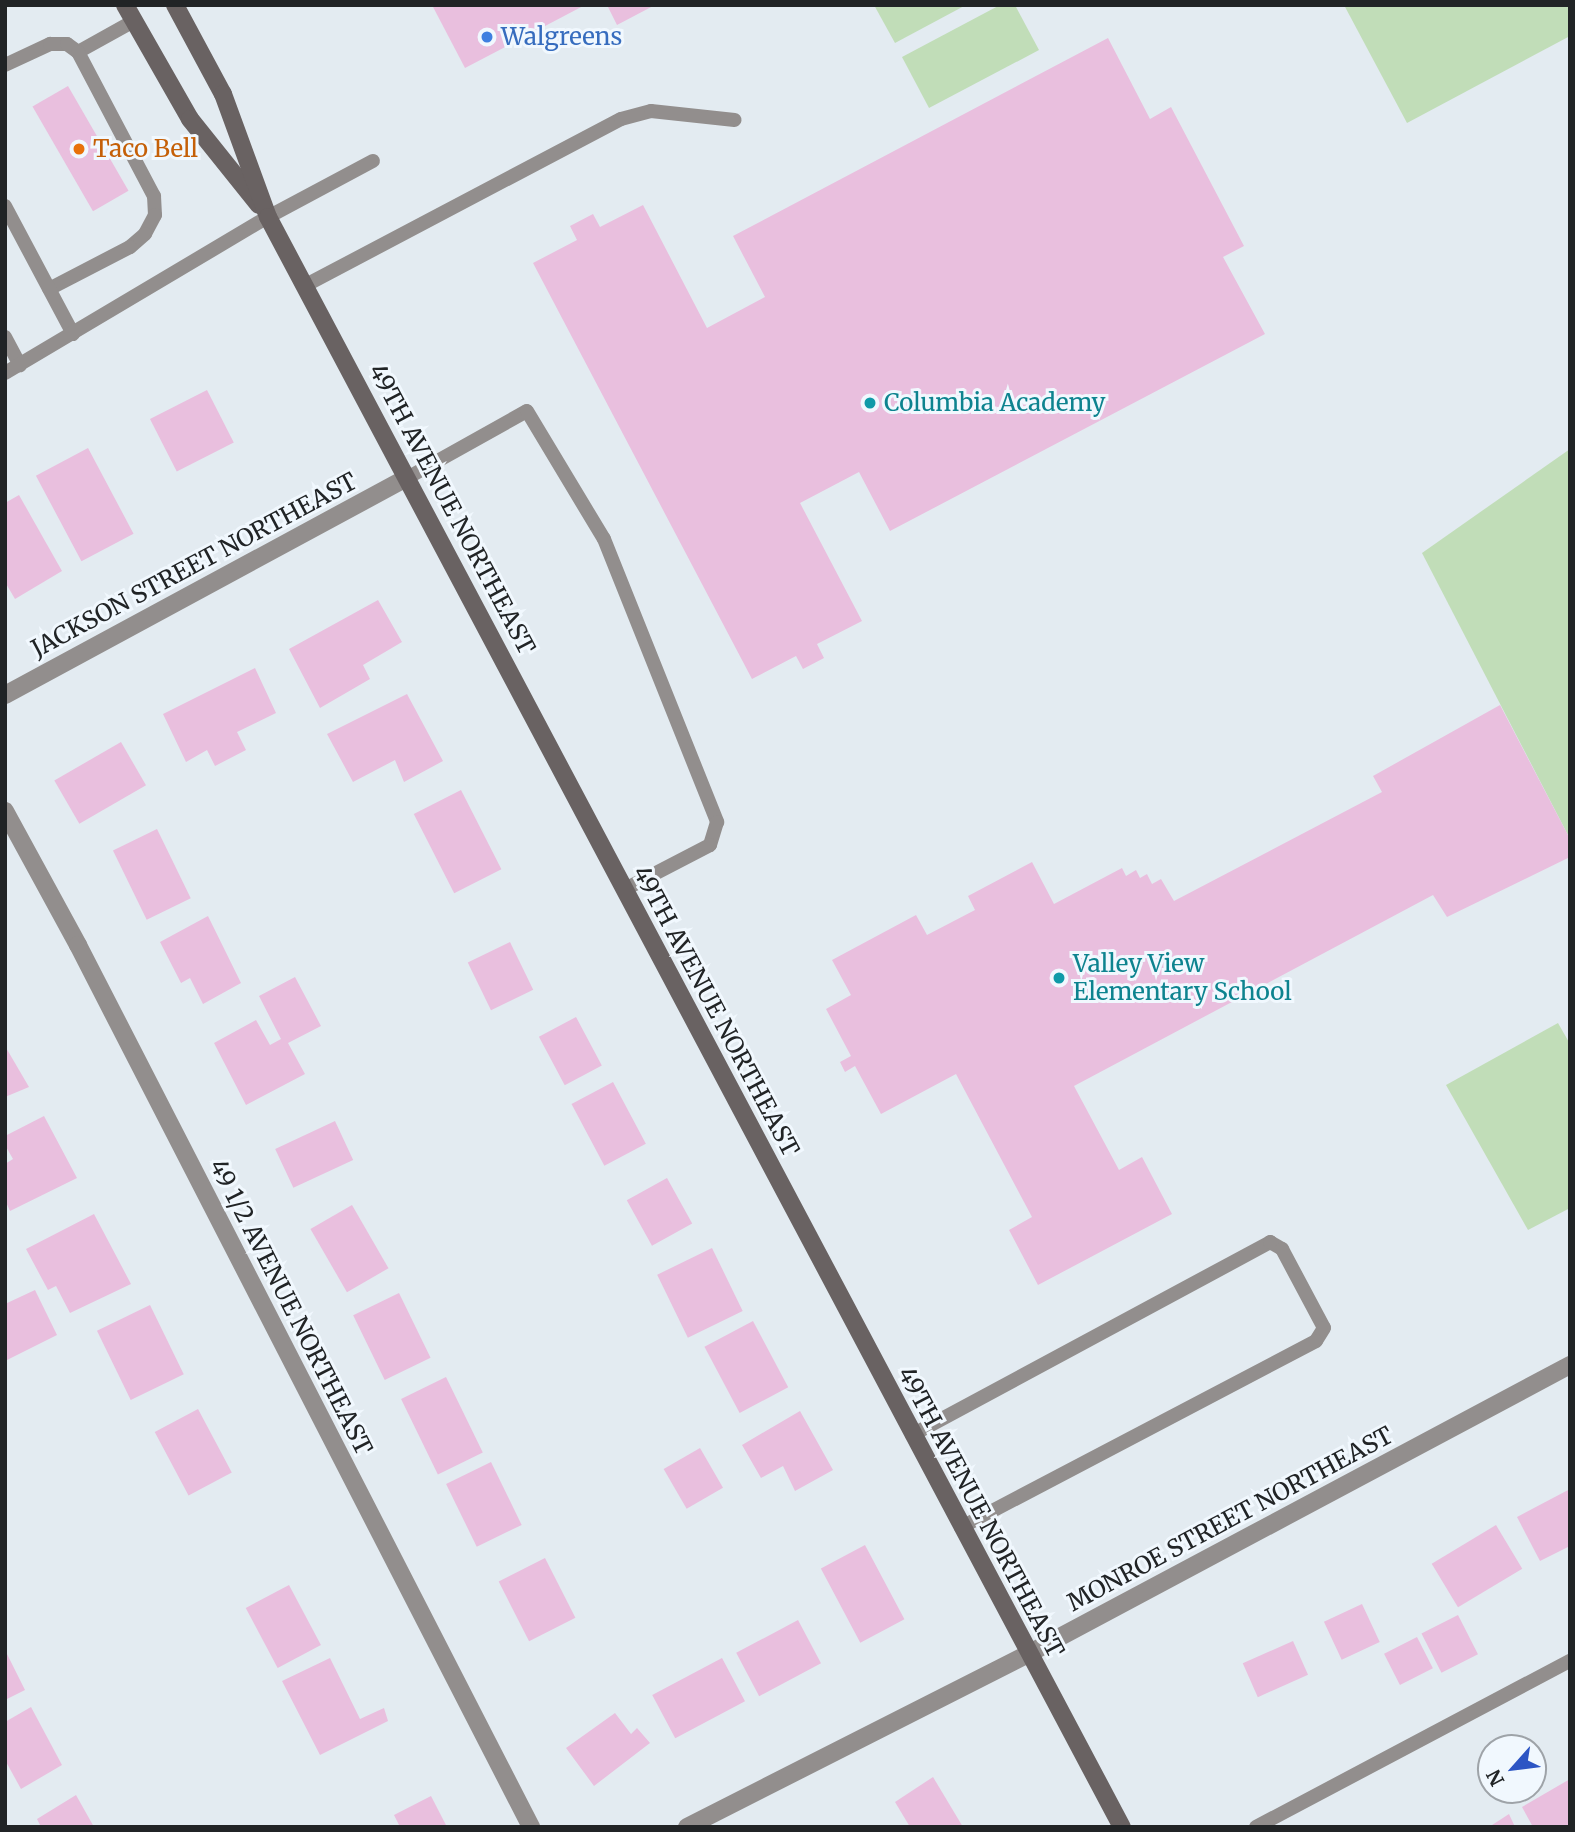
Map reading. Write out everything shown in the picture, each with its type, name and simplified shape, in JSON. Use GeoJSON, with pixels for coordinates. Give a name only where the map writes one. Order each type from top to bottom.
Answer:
{"type":"FeatureCollection","features":[{"type":"Feature","properties":{"kind":"street","name":"49TH AVENUE NORTHEAST"},"geometry":{"type":"LineString","coordinates":[[176,5],[223,94],[268,217],[1122,1827]]}},
{"type":"Feature","properties":{"kind":"street","name":"49TH AVENUE NORTHEAST"},"geometry":{"type":"LineString","coordinates":[[130,13],[190,119],[268,217]]}},
{"type":"Feature","properties":{"kind":"street","name":"JACKSON STREET NORTHEAST"},"geometry":{"type":"LineString","coordinates":[[5,695],[407,478]]}},
{"type":"Feature","properties":{"kind":"street","name":"49 1/2 AVENUE NORTHEAST"},"geometry":{"type":"LineString","coordinates":[[5,811],[78,945],[531,1827]]}},
{"type":"Feature","properties":{"kind":"street","name":"MONROE STREET NORTHEAST"},"geometry":{"type":"LineString","coordinates":[[687,1827],[1028,1654],[1570,1365]]}},
{"type":"Feature","properties":{"kind":"lane"},"geometry":{"type":"LineString","coordinates":[[78,52],[130,13]]}},
{"type":"Feature","properties":{"kind":"lane"},"geometry":{"type":"LineString","coordinates":[[5,65],[50,44],[67,44],[78,52],[154,196],[155,215],[145,234],[130,247],[49,289]]}},
{"type":"Feature","properties":{"kind":"lane"},"geometry":{"type":"LineString","coordinates":[[306,285],[621,119],[651,111],[735,120]]}},
{"type":"Feature","properties":{"kind":"lane"},"geometry":{"type":"LineString","coordinates":[[5,373],[268,217],[373,161]]}},
{"type":"Feature","properties":{"kind":"lane"},"geometry":{"type":"LineString","coordinates":[[5,205],[73,334]]}},
{"type":"Feature","properties":{"kind":"lane"},"geometry":{"type":"LineString","coordinates":[[5,337],[20,365]]}},
{"type":"Feature","properties":{"kind":"lane"},"geometry":{"type":"LineString","coordinates":[[407,478],[527,411],[604,539],[717,822],[710,845],[625,889]]}},
{"type":"Feature","properties":{"kind":"lane"},"geometry":{"type":"LineString","coordinates":[[912,1435],[1270,1242],[1282,1249],[1288,1260],[1324,1328],[1316,1342],[961,1527]]}},
{"type":"Feature","properties":{"kind":"lane"},"geometry":{"type":"LineString","coordinates":[[1256,1827],[1570,1661]]}},
{"type":"Feature","properties":{"kind":"green space"},"geometry":{"type":"Polygon","coordinates":[[[874,5],[966,5],[895,43],[874,5]]]}},
{"type":"Feature","properties":{"kind":"green space"},"geometry":{"type":"Polygon","coordinates":[[[1000,5],[1015,5],[1039,50],[929,108],[902,57],[1000,5]]]}},
{"type":"Feature","properties":{"kind":"green space"},"geometry":{"type":"Polygon","coordinates":[[[1344,5],[1570,5],[1570,36],[1407,123],[1344,5]]]}},
{"type":"Feature","properties":{"kind":"green space"},"geometry":{"type":"Polygon","coordinates":[[[1570,449],[1570,839],[1422,553],[1570,449]]]}},
{"type":"Feature","properties":{"kind":"green space"},"geometry":{"type":"Polygon","coordinates":[[[1558,1023],[1570,1044],[1570,1208],[1528,1230],[1446,1085],[1558,1023]]]}},
{"type":"Feature","properties":{"kind":"building","name":"Walgreens"},"geometry":{"type":"Polygon","coordinates":[[[432,5],[585,5],[465,68],[432,5]]]}},
{"type":"Feature","properties":{"kind":"building","name":"Walgreens"},"geometry":{"type":"Polygon","coordinates":[[[607,5],[655,5],[617,25],[607,5]]]}},
{"type":"Feature","properties":{"kind":"building","name":"Columbia Academy"},"geometry":{"type":"Polygon","coordinates":[[[1108,38],[1150,119],[1171,107],[1244,246],[1223,257],[1265,334],[890,531],[859,472],[800,503],[862,621],[817,644],[824,658],[803,669],[796,656],[752,679],[533,263],[577,240],[570,226],[593,214],[600,227],[643,205],[707,328],[765,297],[733,236],[1108,38]]]}},
{"type":"Feature","properties":{"kind":"building","name":"Taco Bell"},"geometry":{"type":"Polygon","coordinates":[[[68,86],[128,191],[93,211],[32,107],[68,86]]]}},
{"type":"Feature","properties":{"kind":"building"},"geometry":{"type":"Polygon","coordinates":[[[207,390],[234,443],[177,472],[150,419],[207,390]]]}},
{"type":"Feature","properties":{"kind":"building"},"geometry":{"type":"Polygon","coordinates":[[[88,448],[134,534],[81,561],[36,476],[88,448]]]}},
{"type":"Feature","properties":{"kind":"building"},"geometry":{"type":"Polygon","coordinates":[[[19,495],[62,571],[15,599],[5,582],[5,503],[19,495]]]}},
{"type":"Feature","properties":{"kind":"building"},"geometry":{"type":"Polygon","coordinates":[[[378,600],[402,642],[363,665],[370,679],[320,708],[289,649],[378,600]]]}},
{"type":"Feature","properties":{"kind":"building"},"geometry":{"type":"Polygon","coordinates":[[[255,668],[276,713],[237,732],[246,750],[215,766],[207,750],[186,762],[163,714],[255,668]]]}},
{"type":"Feature","properties":{"kind":"building"},"geometry":{"type":"Polygon","coordinates":[[[407,694],[443,761],[404,782],[395,760],[353,782],[327,734],[407,694]]]}},
{"type":"Feature","properties":{"kind":"building","name":"Valley View Elementary School"},"geometry":{"type":"Polygon","coordinates":[[[1500,705],[1570,839],[1570,857],[1447,917],[1433,895],[1074,1086],[1119,1170],[1142,1157],[1172,1214],[1038,1285],[1009,1230],[1032,1217],[956,1074],[881,1114],[855,1066],[845,1072],[840,1062],[851,1056],[826,1009],[851,995],[832,960],[916,915],[927,935],[975,910],[968,896],[1032,862],[1054,904],[1122,868],[1126,876],[1136,870],[1140,878],[1147,874],[1152,884],[1161,879],[1174,901],[1382,792],[1373,776],[1500,705]]]}},
{"type":"Feature","properties":{"kind":"building"},"geometry":{"type":"Polygon","coordinates":[[[121,742],[146,785],[79,824],[54,780],[121,742]]]}},
{"type":"Feature","properties":{"kind":"building"},"geometry":{"type":"Polygon","coordinates":[[[461,790],[501,869],[454,893],[414,814],[461,790]]]}},
{"type":"Feature","properties":{"kind":"building"},"geometry":{"type":"Polygon","coordinates":[[[157,829],[191,898],[147,920],[113,850],[157,829]]]}},
{"type":"Feature","properties":{"kind":"building"},"geometry":{"type":"Polygon","coordinates":[[[208,916],[241,983],[203,1004],[190,978],[181,983],[160,942],[208,916]]]}},
{"type":"Feature","properties":{"kind":"building"},"geometry":{"type":"Polygon","coordinates":[[[510,942],[533,990],[491,1010],[468,963],[510,942]]]}},
{"type":"Feature","properties":{"kind":"building"},"geometry":{"type":"Polygon","coordinates":[[[295,977],[321,1026],[288,1043],[305,1074],[246,1105],[214,1043],[256,1020],[270,1045],[281,1039],[259,996],[295,977]]]}},
{"type":"Feature","properties":{"kind":"building"},"geometry":{"type":"Polygon","coordinates":[[[576,1017],[602,1066],[565,1085],[539,1037],[576,1017]]]}},
{"type":"Feature","properties":{"kind":"building"},"geometry":{"type":"Polygon","coordinates":[[[5,1046],[29,1087],[5,1097],[5,1046]]]}},
{"type":"Feature","properties":{"kind":"building"},"geometry":{"type":"Polygon","coordinates":[[[613,1082],[646,1144],[604,1166],[572,1104],[613,1082]]]}},
{"type":"Feature","properties":{"kind":"building"},"geometry":{"type":"Polygon","coordinates":[[[44,1116],[77,1178],[10,1211],[5,1200],[5,1164],[13,1159],[5,1145],[5,1136],[44,1116]]]}},
{"type":"Feature","properties":{"kind":"building"},"geometry":{"type":"Polygon","coordinates":[[[335,1121],[353,1160],[293,1188],[275,1149],[335,1121]]]}},
{"type":"Feature","properties":{"kind":"building"},"geometry":{"type":"Polygon","coordinates":[[[667,1178],[692,1223],[652,1246],[627,1200],[667,1178]]]}},
{"type":"Feature","properties":{"kind":"building"},"geometry":{"type":"Polygon","coordinates":[[[352,1205],[388,1268],[347,1292],[310,1229],[352,1205]]]}},
{"type":"Feature","properties":{"kind":"building"},"geometry":{"type":"Polygon","coordinates":[[[94,1214],[131,1284],[70,1313],[56,1286],[48,1290],[26,1249],[94,1214]]]}},
{"type":"Feature","properties":{"kind":"building"},"geometry":{"type":"Polygon","coordinates":[[[712,1248],[743,1311],[688,1338],[657,1275],[712,1248]]]}},
{"type":"Feature","properties":{"kind":"building"},"geometry":{"type":"Polygon","coordinates":[[[35,1290],[57,1335],[5,1361],[5,1304],[35,1290]]]}},
{"type":"Feature","properties":{"kind":"building"},"geometry":{"type":"Polygon","coordinates":[[[399,1293],[431,1358],[385,1380],[353,1315],[399,1293]]]}},
{"type":"Feature","properties":{"kind":"building"},"geometry":{"type":"Polygon","coordinates":[[[150,1305],[184,1374],[131,1400],[97,1331],[150,1305]]]}},
{"type":"Feature","properties":{"kind":"building"},"geometry":{"type":"Polygon","coordinates":[[[753,1321],[788,1387],[740,1413],[704,1347],[753,1321]]]}},
{"type":"Feature","properties":{"kind":"building"},"geometry":{"type":"Polygon","coordinates":[[[446,1377],[483,1452],[438,1474],[401,1399],[446,1377]]]}},
{"type":"Feature","properties":{"kind":"building"},"geometry":{"type":"Polygon","coordinates":[[[198,1409],[232,1473],[189,1496],[155,1432],[198,1409]]]}},
{"type":"Feature","properties":{"kind":"building"},"geometry":{"type":"Polygon","coordinates":[[[800,1411],[833,1470],[795,1491],[783,1466],[761,1478],[742,1445],[800,1411]]]}},
{"type":"Feature","properties":{"kind":"building"},"geometry":{"type":"Polygon","coordinates":[[[700,1448],[723,1488],[687,1509],[664,1469],[700,1448]]]}},
{"type":"Feature","properties":{"kind":"building"},"geometry":{"type":"Polygon","coordinates":[[[491,1462],[522,1525],[477,1547],[446,1484],[491,1462]]]}},
{"type":"Feature","properties":{"kind":"building"},"geometry":{"type":"Polygon","coordinates":[[[1570,1489],[1570,1546],[1540,1561],[1517,1517],[1570,1489]]]}},
{"type":"Feature","properties":{"kind":"building"},"geometry":{"type":"Polygon","coordinates":[[[1496,1525],[1522,1569],[1458,1607],[1432,1564],[1496,1525]]]}},
{"type":"Feature","properties":{"kind":"building"},"geometry":{"type":"Polygon","coordinates":[[[865,1545],[904,1619],[860,1643],[821,1568],[865,1545]]]}},
{"type":"Feature","properties":{"kind":"building"},"geometry":{"type":"Polygon","coordinates":[[[545,1558],[575,1618],[529,1641],[499,1582],[545,1558]]]}},
{"type":"Feature","properties":{"kind":"building"},"geometry":{"type":"Polygon","coordinates":[[[289,1585],[321,1645],[278,1668],[246,1608],[289,1585]]]}},
{"type":"Feature","properties":{"kind":"building"},"geometry":{"type":"Polygon","coordinates":[[[1362,1604],[1380,1642],[1342,1660],[1324,1622],[1362,1604]]]}},
{"type":"Feature","properties":{"kind":"building"},"geometry":{"type":"Polygon","coordinates":[[[1458,1615],[1478,1654],[1441,1673],[1421,1634],[1458,1615]]]}},
{"type":"Feature","properties":{"kind":"building"},"geometry":{"type":"Polygon","coordinates":[[[798,1620],[821,1663],[759,1696],[736,1653],[798,1620]]]}},
{"type":"Feature","properties":{"kind":"building"},"geometry":{"type":"Polygon","coordinates":[[[1417,1637],[1433,1668],[1400,1685],[1384,1654],[1417,1637]]]}},
{"type":"Feature","properties":{"kind":"building"},"geometry":{"type":"Polygon","coordinates":[[[1293,1641],[1308,1675],[1258,1697],[1243,1663],[1293,1641]]]}},
{"type":"Feature","properties":{"kind":"building"},"geometry":{"type":"Polygon","coordinates":[[[5,1650],[25,1690],[5,1700],[5,1650]]]}},
{"type":"Feature","properties":{"kind":"building"},"geometry":{"type":"Polygon","coordinates":[[[330,1658],[360,1719],[384,1708],[388,1721],[320,1755],[282,1681],[330,1658]]]}},
{"type":"Feature","properties":{"kind":"building"},"geometry":{"type":"Polygon","coordinates":[[[722,1658],[745,1701],[675,1738],[652,1695],[722,1658]]]}},
{"type":"Feature","properties":{"kind":"building"},"geometry":{"type":"Polygon","coordinates":[[[31,1707],[62,1765],[21,1789],[5,1760],[5,1722],[31,1707]]]}},
{"type":"Feature","properties":{"kind":"building"},"geometry":{"type":"Polygon","coordinates":[[[615,1713],[631,1734],[637,1728],[650,1743],[594,1786],[566,1748],[615,1713]]]}},
{"type":"Feature","properties":{"kind":"building"},"geometry":{"type":"Polygon","coordinates":[[[933,1777],[963,1827],[910,1827],[895,1802],[933,1777]]]}},
{"type":"Feature","properties":{"kind":"building"},"geometry":{"type":"Polygon","coordinates":[[[1570,1779],[1570,1827],[1533,1827],[1522,1807],[1527,1804],[1547,1804],[1547,1792],[1570,1779]]]}},
{"type":"Feature","properties":{"kind":"building"},"geometry":{"type":"Polygon","coordinates":[[[76,1795],[94,1827],[41,1827],[37,1819],[76,1795]]]}},
{"type":"Feature","properties":{"kind":"building"},"geometry":{"type":"Polygon","coordinates":[[[431,1796],[447,1827],[400,1827],[394,1815],[431,1796]]]}},
{"type":"Feature","properties":{"kind":"building"},"geometry":{"type":"Polygon","coordinates":[[[1509,1814],[1515,1827],[1489,1827],[1509,1814]]]}},
{"type":"Feature","properties":{"kind":"place","name":"Walgreens"},"geometry":{"type":"Point","coordinates":[487,37]}},
{"type":"Feature","properties":{"kind":"place","name":"Taco Bell"},"geometry":{"type":"Point","coordinates":[79,149]}},
{"type":"Feature","properties":{"kind":"place","name":"Columbia Academy"},"geometry":{"type":"Point","coordinates":[870,403]}},
{"type":"Feature","properties":{"kind":"place","name":"Valley View Elementary School"},"geometry":{"type":"Point","coordinates":[1059,978]}}]}
